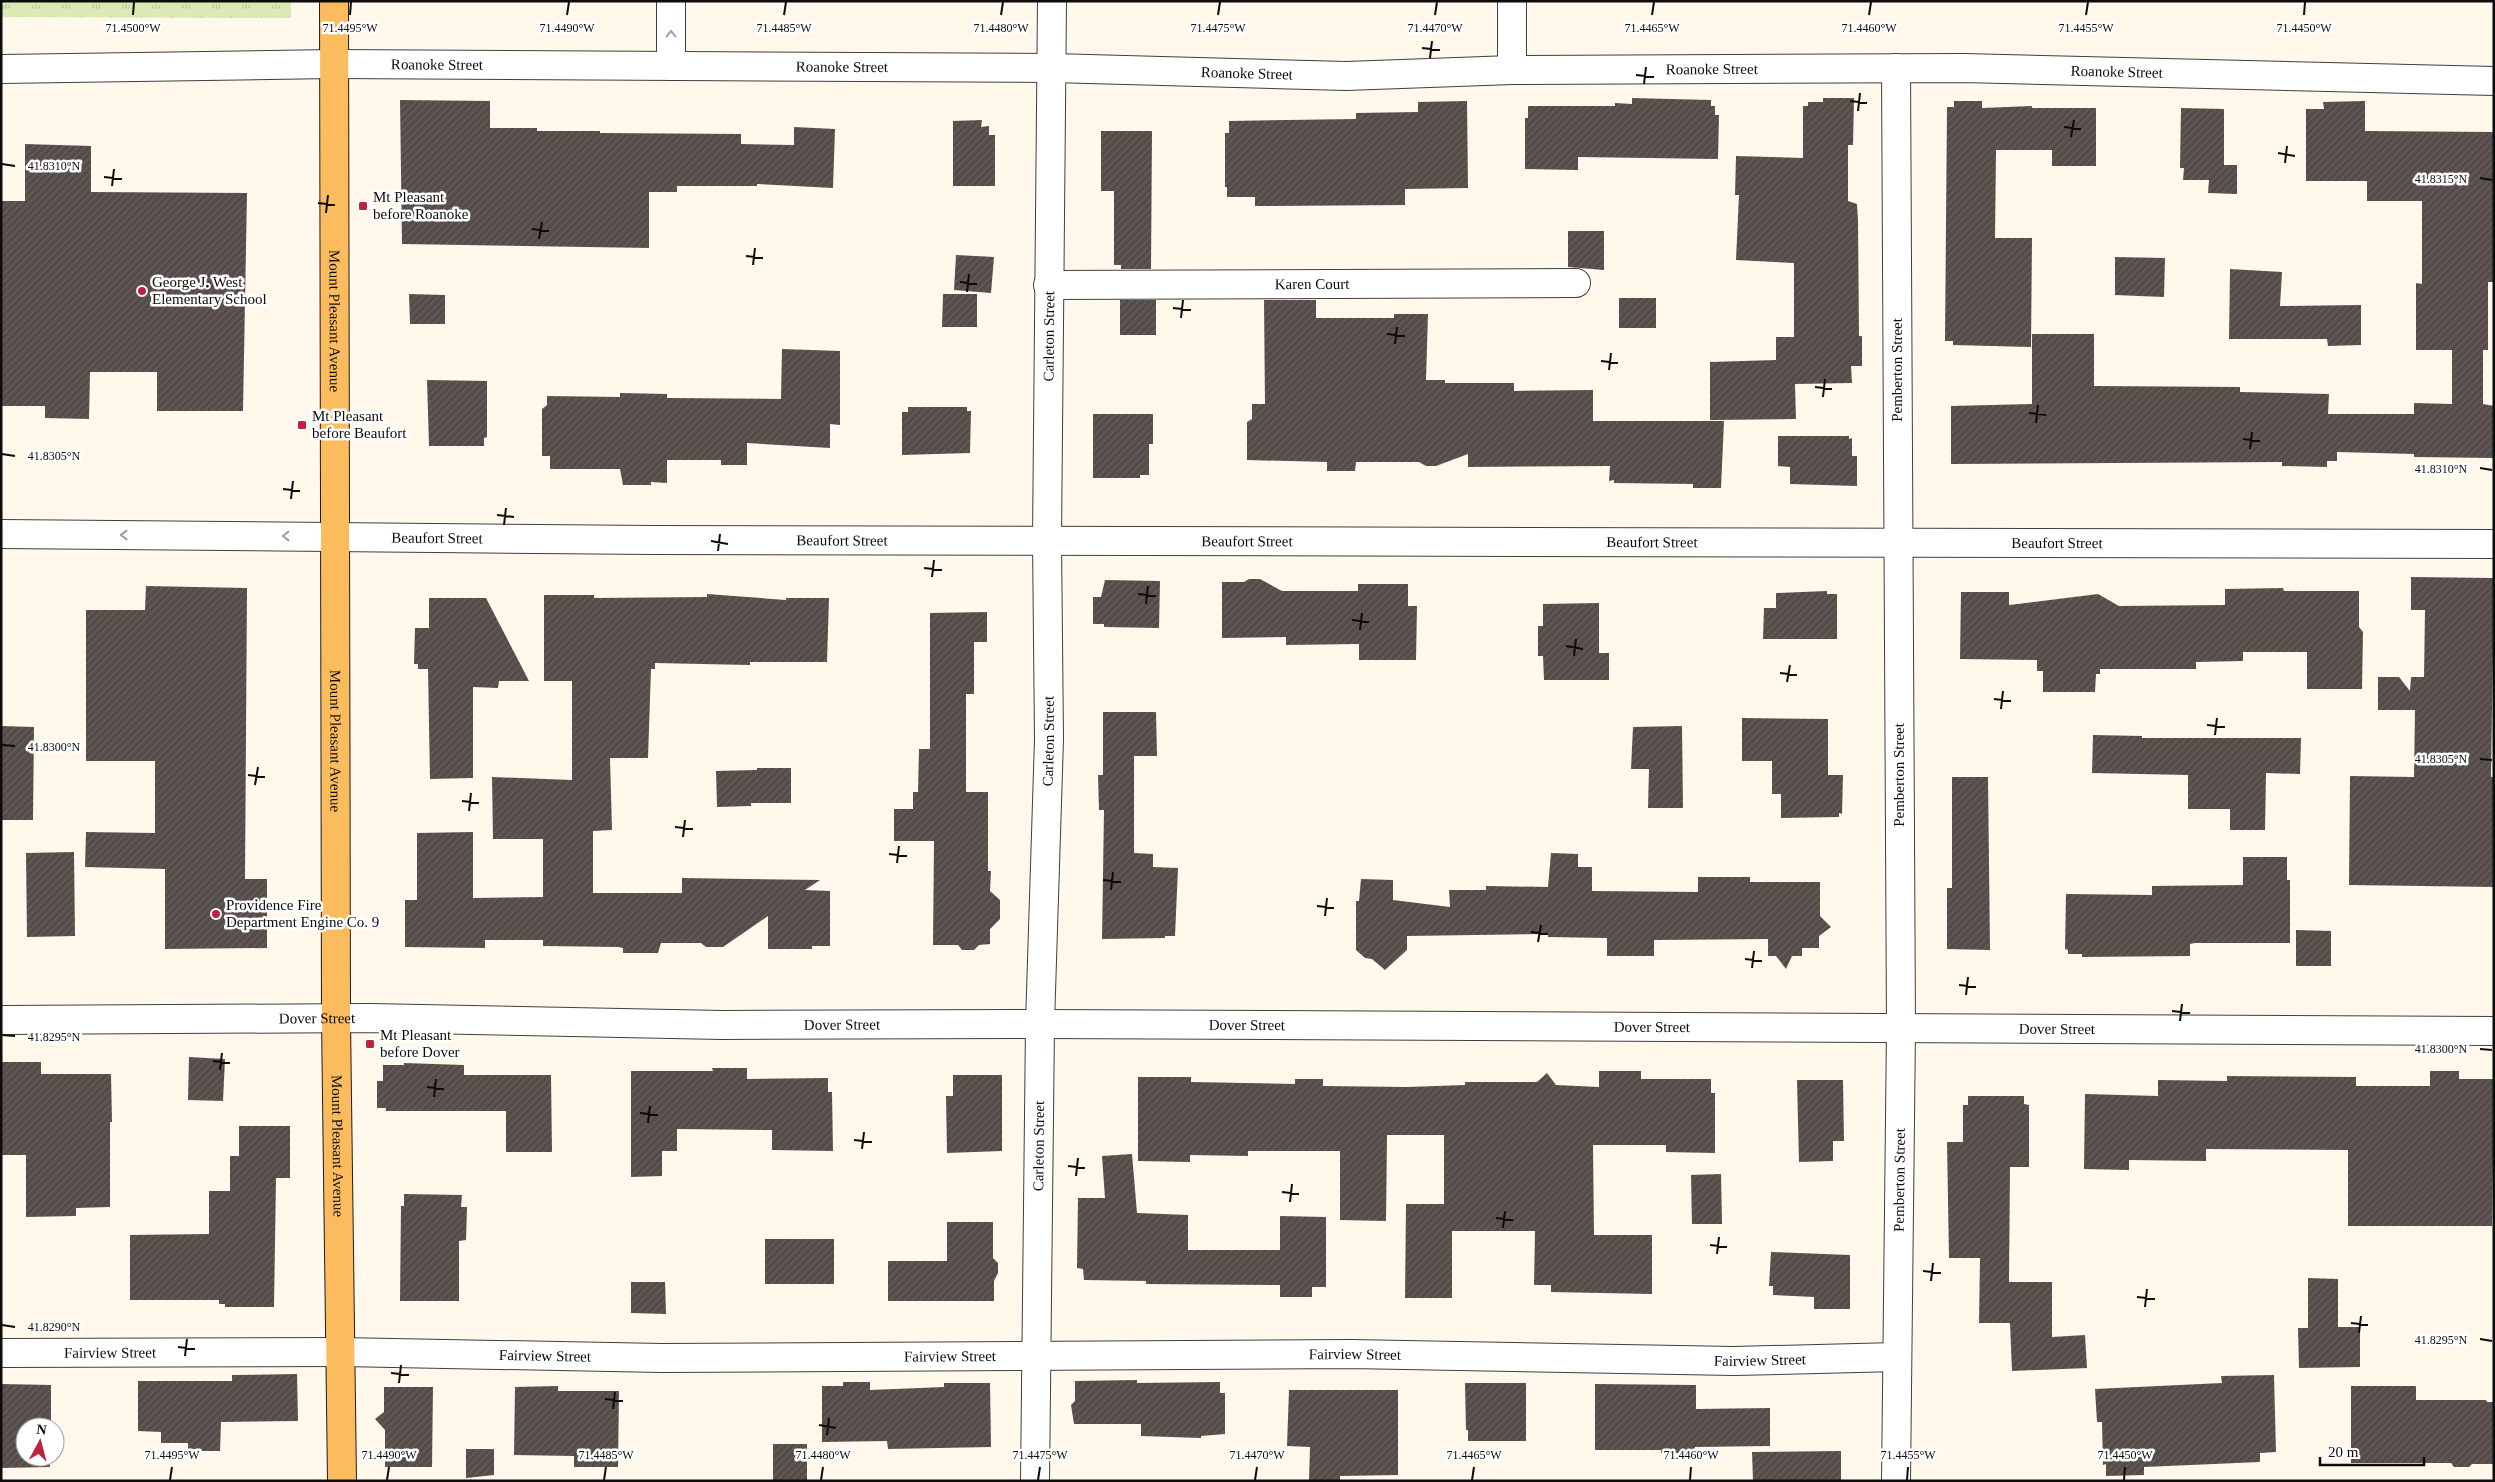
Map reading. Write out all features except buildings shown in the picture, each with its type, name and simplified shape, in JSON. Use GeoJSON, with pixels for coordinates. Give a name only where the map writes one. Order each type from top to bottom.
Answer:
{"type":"FeatureCollection","features":[{"type":"Feature","properties":{"kind":"main road","name":"Mount Pleasant Avenue"},"geometry":{"type":"LineString","coordinates":[[334,1],[336,1020],[342,1481]]}},
{"type":"Feature","properties":{"kind":"street"},"geometry":{"type":"LineString","coordinates":[[671,1],[671,66]]}},
{"type":"Feature","properties":{"kind":"street","name":"Carleton Street"},"geometry":{"type":"LineString","coordinates":[[1035,1481],[1040,1024],[1049,739],[1047,540],[1048,284],[1052,1]]}},
{"type":"Feature","properties":{"kind":"street"},"geometry":{"type":"LineString","coordinates":[[1512,1],[1512,70]]}},
{"type":"Feature","properties":{"kind":"street","name":"Roanoke Street"},"geometry":{"type":"LineString","coordinates":[[1,69],[333,64],[1052,68],[1346,76],[1512,70],[1973,68],[2494,81]]}},
{"type":"Feature","properties":{"kind":"street","name":"Pemberton Street"},"geometry":{"type":"LineString","coordinates":[[1896,68],[1901,1028],[1896,1481]]}},
{"type":"Feature","properties":{"kind":"street","name":"Karen Court"},"geometry":{"type":"LineString","coordinates":[[1048,284],[1576,283]]}},
{"type":"Feature","properties":{"kind":"street","name":"Beaufort Street"},"geometry":{"type":"LineString","coordinates":[[1,534],[653,540],[2494,544]]}},
{"type":"Feature","properties":{"kind":"street","name":"Dover Street"},"geometry":{"type":"LineString","coordinates":[[1,1020],[336,1020],[370,1018],[722,1025],[1040,1024],[2494,1031]]}},
{"type":"Feature","properties":{"kind":"street","name":"Fairview Street"},"geometry":{"type":"LineString","coordinates":[[1,1353],[341,1352],[662,1358],[1351,1354],[1734,1361],[1897,1357]]}},
{"type":"Feature","properties":{"kind":"green space"},"geometry":{"type":"Polygon","coordinates":[[[1,1],[291,1],[291,18],[1,17],[1,1]]]}},
{"type":"Feature","properties":{"kind":"place","name":"Mt Pleasant before Roanoke"},"geometry":{"type":"Point","coordinates":[363,206]}},
{"type":"Feature","properties":{"kind":"place","name":"George J. West Elementary School"},"geometry":{"type":"Point","coordinates":[142,291]}},
{"type":"Feature","properties":{"kind":"place","name":"Mt Pleasant before Beaufort"},"geometry":{"type":"Point","coordinates":[302,425]}},
{"type":"Feature","properties":{"kind":"place","name":"Providence Fire Department Engine Co. 9"},"geometry":{"type":"Point","coordinates":[216,914]}},
{"type":"Feature","properties":{"kind":"place","name":"Mt Pleasant before Dover"},"geometry":{"type":"Point","coordinates":[370,1044]}}]}
